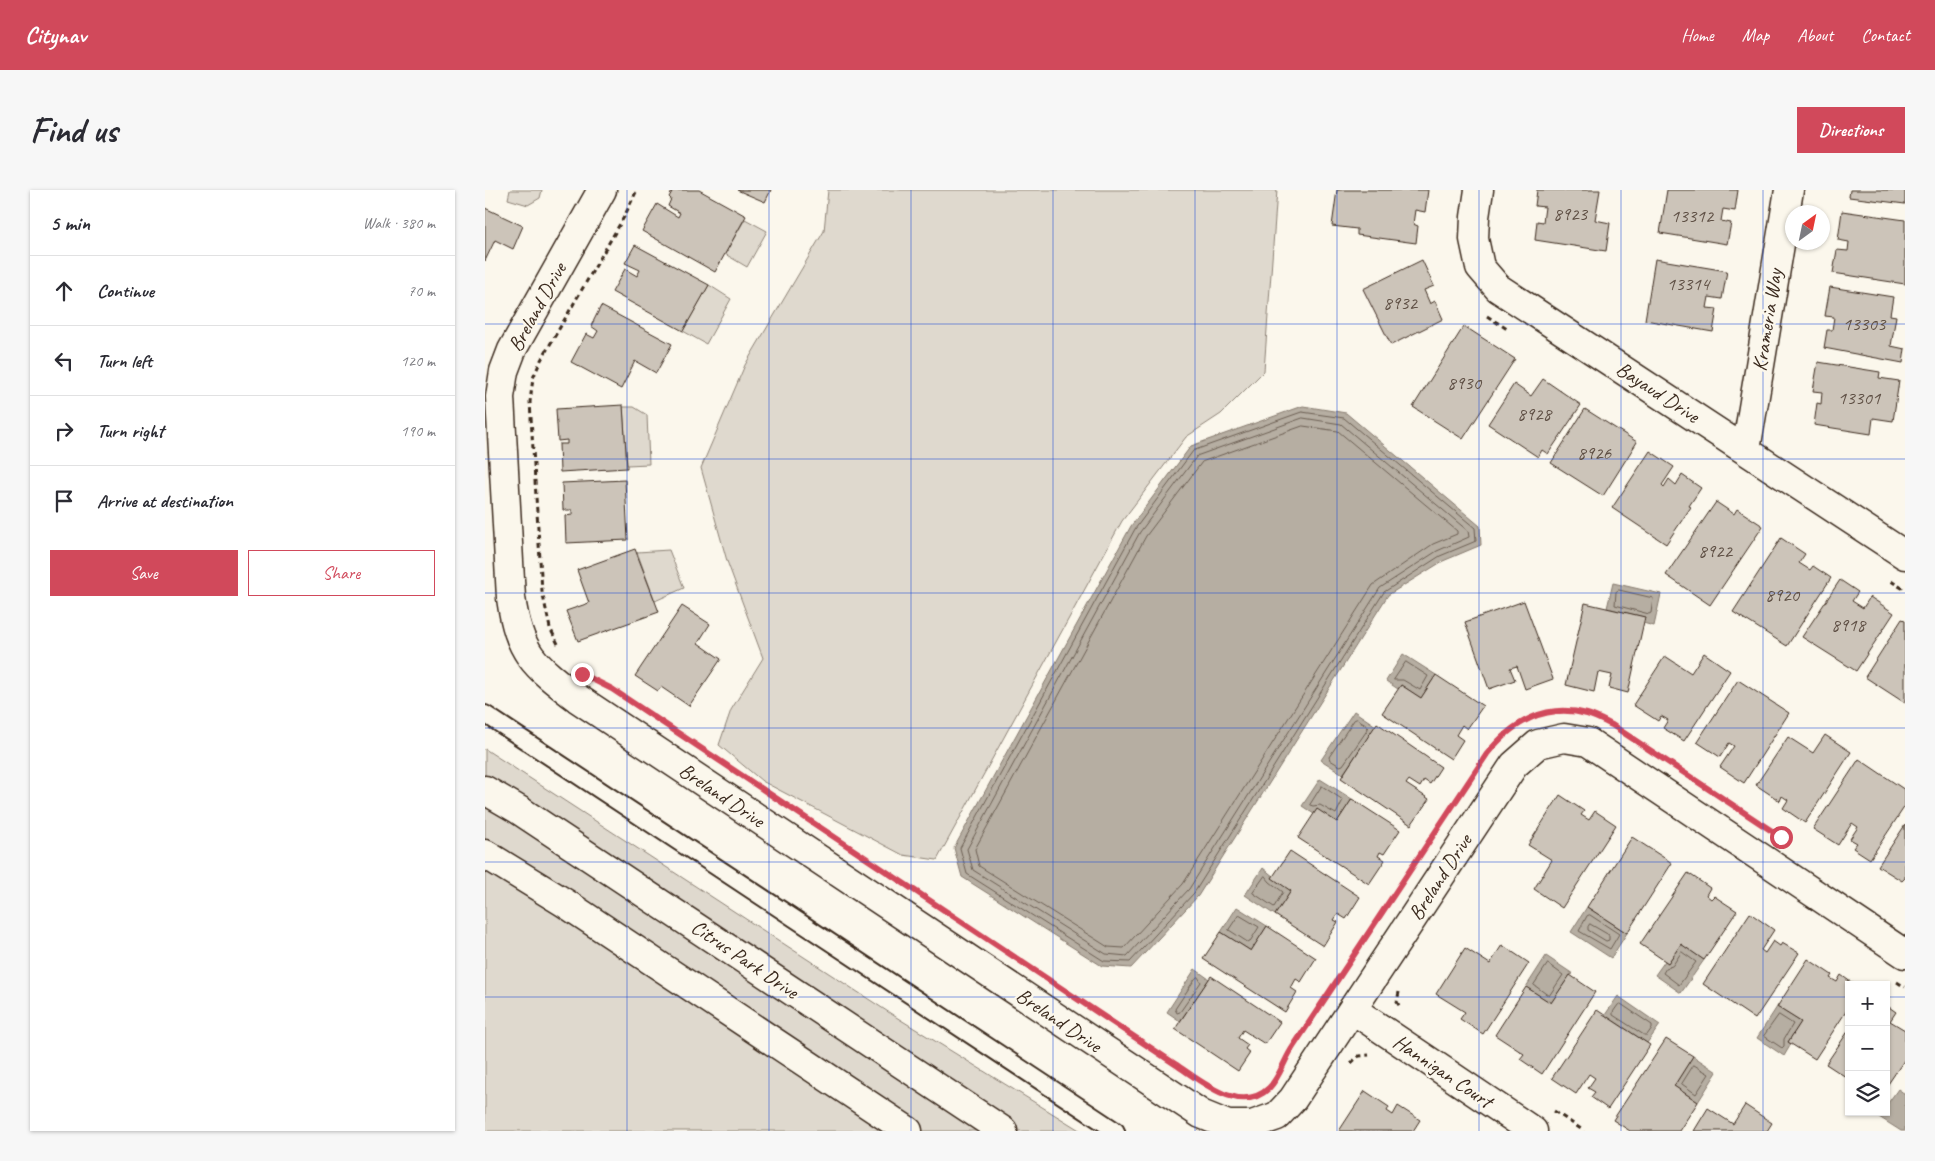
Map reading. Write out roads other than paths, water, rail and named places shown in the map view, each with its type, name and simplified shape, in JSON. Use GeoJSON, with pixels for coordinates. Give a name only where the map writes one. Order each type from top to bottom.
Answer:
{"type":"FeatureCollection","features":[{"type":"Feature","properties":{"kind":"street","name":"Breland Drive"},"geometry":{"type":"LineString","coordinates":[[602,190],[512,350],[504,371],[500,397],[511,598],[515,624],[525,649],[542,671],[577,698],[1201,1114],[1227,1125],[1252,1125],[1277,1116],[1293,1099],[1353,1010],[1514,764],[1538,744],[1564,738],[1588,742],[1905,954]]}},
{"type":"Feature","properties":{"kind":"street","name":"Bayaud Drive"},"geometry":{"type":"LineString","coordinates":[[1479,190],[1474,239],[1480,267],[1498,288],[1905,555]]}},
{"type":"Feature","properties":{"kind":"street","name":"Krameria Way"},"geometry":{"type":"LineString","coordinates":[[1746,450],[1789,190]]}},
{"type":"Feature","properties":{"kind":"street","name":"Citrus Park Drive"},"geometry":{"type":"LineString","coordinates":[[485,790],[519,810],[1003,1131]]}},
{"type":"Feature","properties":{"kind":"street"},"geometry":{"type":"LineString","coordinates":[[485,854],[565,903],[908,1131]]}},
{"type":"Feature","properties":{"kind":"street","name":"Hannigan Court"},"geometry":{"type":"LineString","coordinates":[[1353,1010],[1533,1131]]}},
{"type":"Feature","properties":{"kind":"lane"},"geometry":{"type":"LineString","coordinates":[[485,714],[1116,1131]]}},
{"type":"Feature","properties":{"kind":"water"},"geometry":{"type":"Polygon","coordinates":[[[1303,406],[1346,413],[1480,526],[1481,545],[1443,561],[1388,595],[1198,896],[1131,968],[1102,966],[962,877],[954,848],[1131,526],[1191,446],[1303,406]]]}},
{"type":"Feature","properties":{"kind":"water"},"geometry":{"type":"Polygon","coordinates":[[[1613,583],[1661,594],[1654,626],[1643,623],[1644,617],[1607,608],[1613,583]]]}},
{"type":"Feature","properties":{"kind":"water"},"geometry":{"type":"Polygon","coordinates":[[[1403,654],[1436,675],[1421,698],[1401,685],[1398,689],[1386,681],[1403,654]]]}},
{"type":"Feature","properties":{"kind":"water"},"geometry":{"type":"Polygon","coordinates":[[[1354,711],[1376,726],[1343,774],[1321,760],[1354,711]]]}},
{"type":"Feature","properties":{"kind":"water"},"geometry":{"type":"Polygon","coordinates":[[[1320,779],[1352,799],[1337,822],[1314,814],[1302,806],[1320,779]]]}},
{"type":"Feature","properties":{"kind":"water"},"geometry":{"type":"Polygon","coordinates":[[[1263,868],[1291,891],[1275,915],[1245,895],[1263,868]]]}},
{"type":"Feature","properties":{"kind":"water"},"geometry":{"type":"Polygon","coordinates":[[[1237,907],[1267,926],[1251,951],[1221,932],[1237,907]]]}},
{"type":"Feature","properties":{"kind":"water"},"geometry":{"type":"Polygon","coordinates":[[[1587,907],[1627,933],[1611,958],[1571,932],[1587,907]]]}},
{"type":"Feature","properties":{"kind":"water"},"geometry":{"type":"Polygon","coordinates":[[[1681,944],[1704,960],[1681,993],[1655,975],[1665,961],[1668,963],[1681,944]]]}},
{"type":"Feature","properties":{"kind":"water"},"geometry":{"type":"Polygon","coordinates":[[[1546,956],[1573,974],[1570,975],[1551,1003],[1526,987],[1546,956]]]}},
{"type":"Feature","properties":{"kind":"water"},"geometry":{"type":"Polygon","coordinates":[[[1195,969],[1209,979],[1180,1021],[1167,1012],[1195,969]]]}},
{"type":"Feature","properties":{"kind":"water"},"geometry":{"type":"Polygon","coordinates":[[[1618,996],[1660,1025],[1647,1043],[1605,1015],[1618,996]]]}},
{"type":"Feature","properties":{"kind":"water"},"geometry":{"type":"Polygon","coordinates":[[[1777,1007],[1801,1022],[1788,1042],[1791,1044],[1784,1056],[1757,1038],[1777,1007]]]}},
{"type":"Feature","properties":{"kind":"water"},"geometry":{"type":"Polygon","coordinates":[[[1693,1056],[1717,1072],[1698,1102],[1674,1086],[1693,1056]]]}},
{"type":"Feature","properties":{"kind":"water"},"geometry":{"type":"Polygon","coordinates":[[[1898,1089],[1905,1094],[1905,1131],[1901,1131],[1879,1117],[1890,1116],[1890,1100],[1898,1089]]]}}]}
